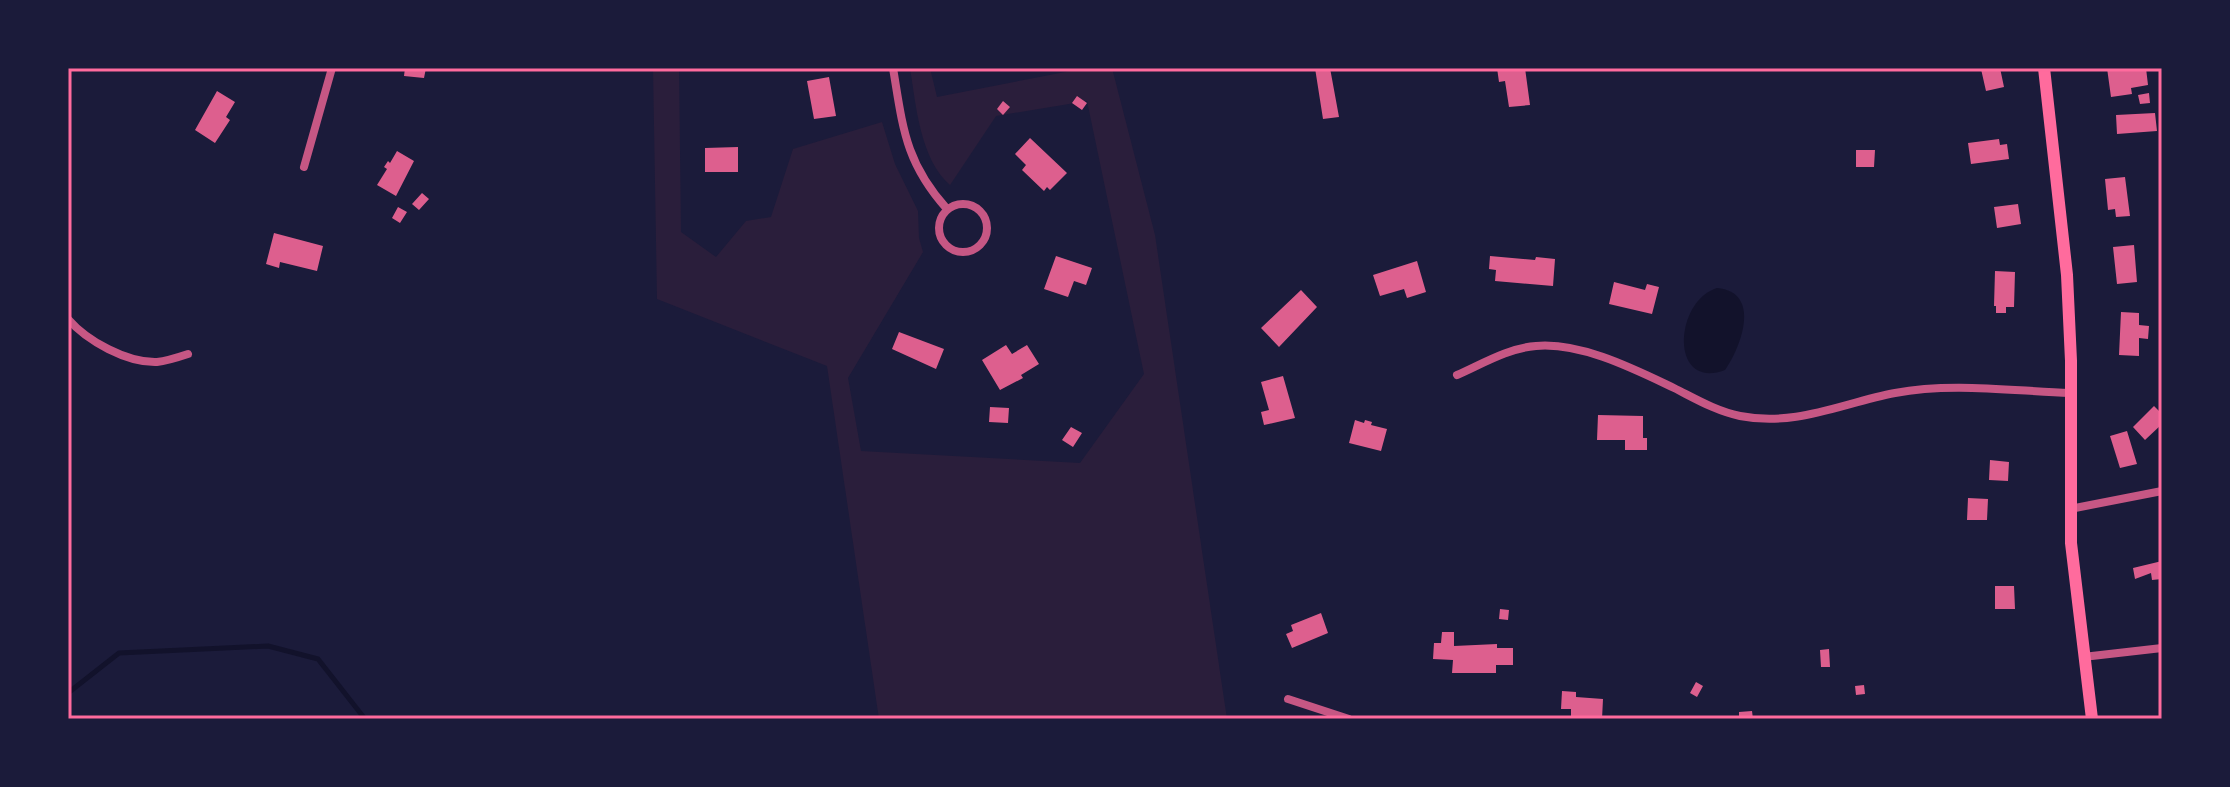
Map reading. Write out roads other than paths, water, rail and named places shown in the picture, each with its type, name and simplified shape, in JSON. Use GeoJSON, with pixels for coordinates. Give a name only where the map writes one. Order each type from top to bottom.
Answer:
{"type":"FeatureCollection","features":[{"type":"Feature","properties":{"kind":"main road"},"geometry":{"type":"LineString","coordinates":[[2044,68],[2067,275],[2070,509],[2083,657],[2092,719]]}},
{"type":"Feature","properties":{"kind":"street"},"geometry":{"type":"LineString","coordinates":[[304,167],[332,68]]}},
{"type":"Feature","properties":{"kind":"street"},"geometry":{"type":"LineString","coordinates":[[893,68],[909,150],[925,182],[947,209]]}},
{"type":"Feature","properties":{"kind":"street"},"geometry":{"type":"LineString","coordinates":[[965,204],[981,212],[987,230],[979,247],[961,252],[944,244],[938,226],[947,209],[965,204]]}},
{"type":"Feature","properties":{"kind":"street"},"geometry":{"type":"LineString","coordinates":[[68,319],[108,348],[134,359],[158,362],[188,354]]}},
{"type":"Feature","properties":{"kind":"street"},"geometry":{"type":"LineString","coordinates":[[1457,375],[1517,349],[1537,345],[1556,347],[1608,359],[1725,412],[1773,420],[1805,417],[1919,389],[2070,393]]}},
{"type":"Feature","properties":{"kind":"street"},"geometry":{"type":"LineString","coordinates":[[2070,509],[2162,491]]}},
{"type":"Feature","properties":{"kind":"street"},"geometry":{"type":"LineString","coordinates":[[2083,657],[2162,648]]}},
{"type":"Feature","properties":{"kind":"street"},"geometry":{"type":"LineString","coordinates":[[1288,699],[1349,719]]}},
{"type":"Feature","properties":{"kind":"waterway"},"geometry":{"type":"LineString","coordinates":[[68,693],[119,653],[268,646],[318,659],[365,719]]}}]}
